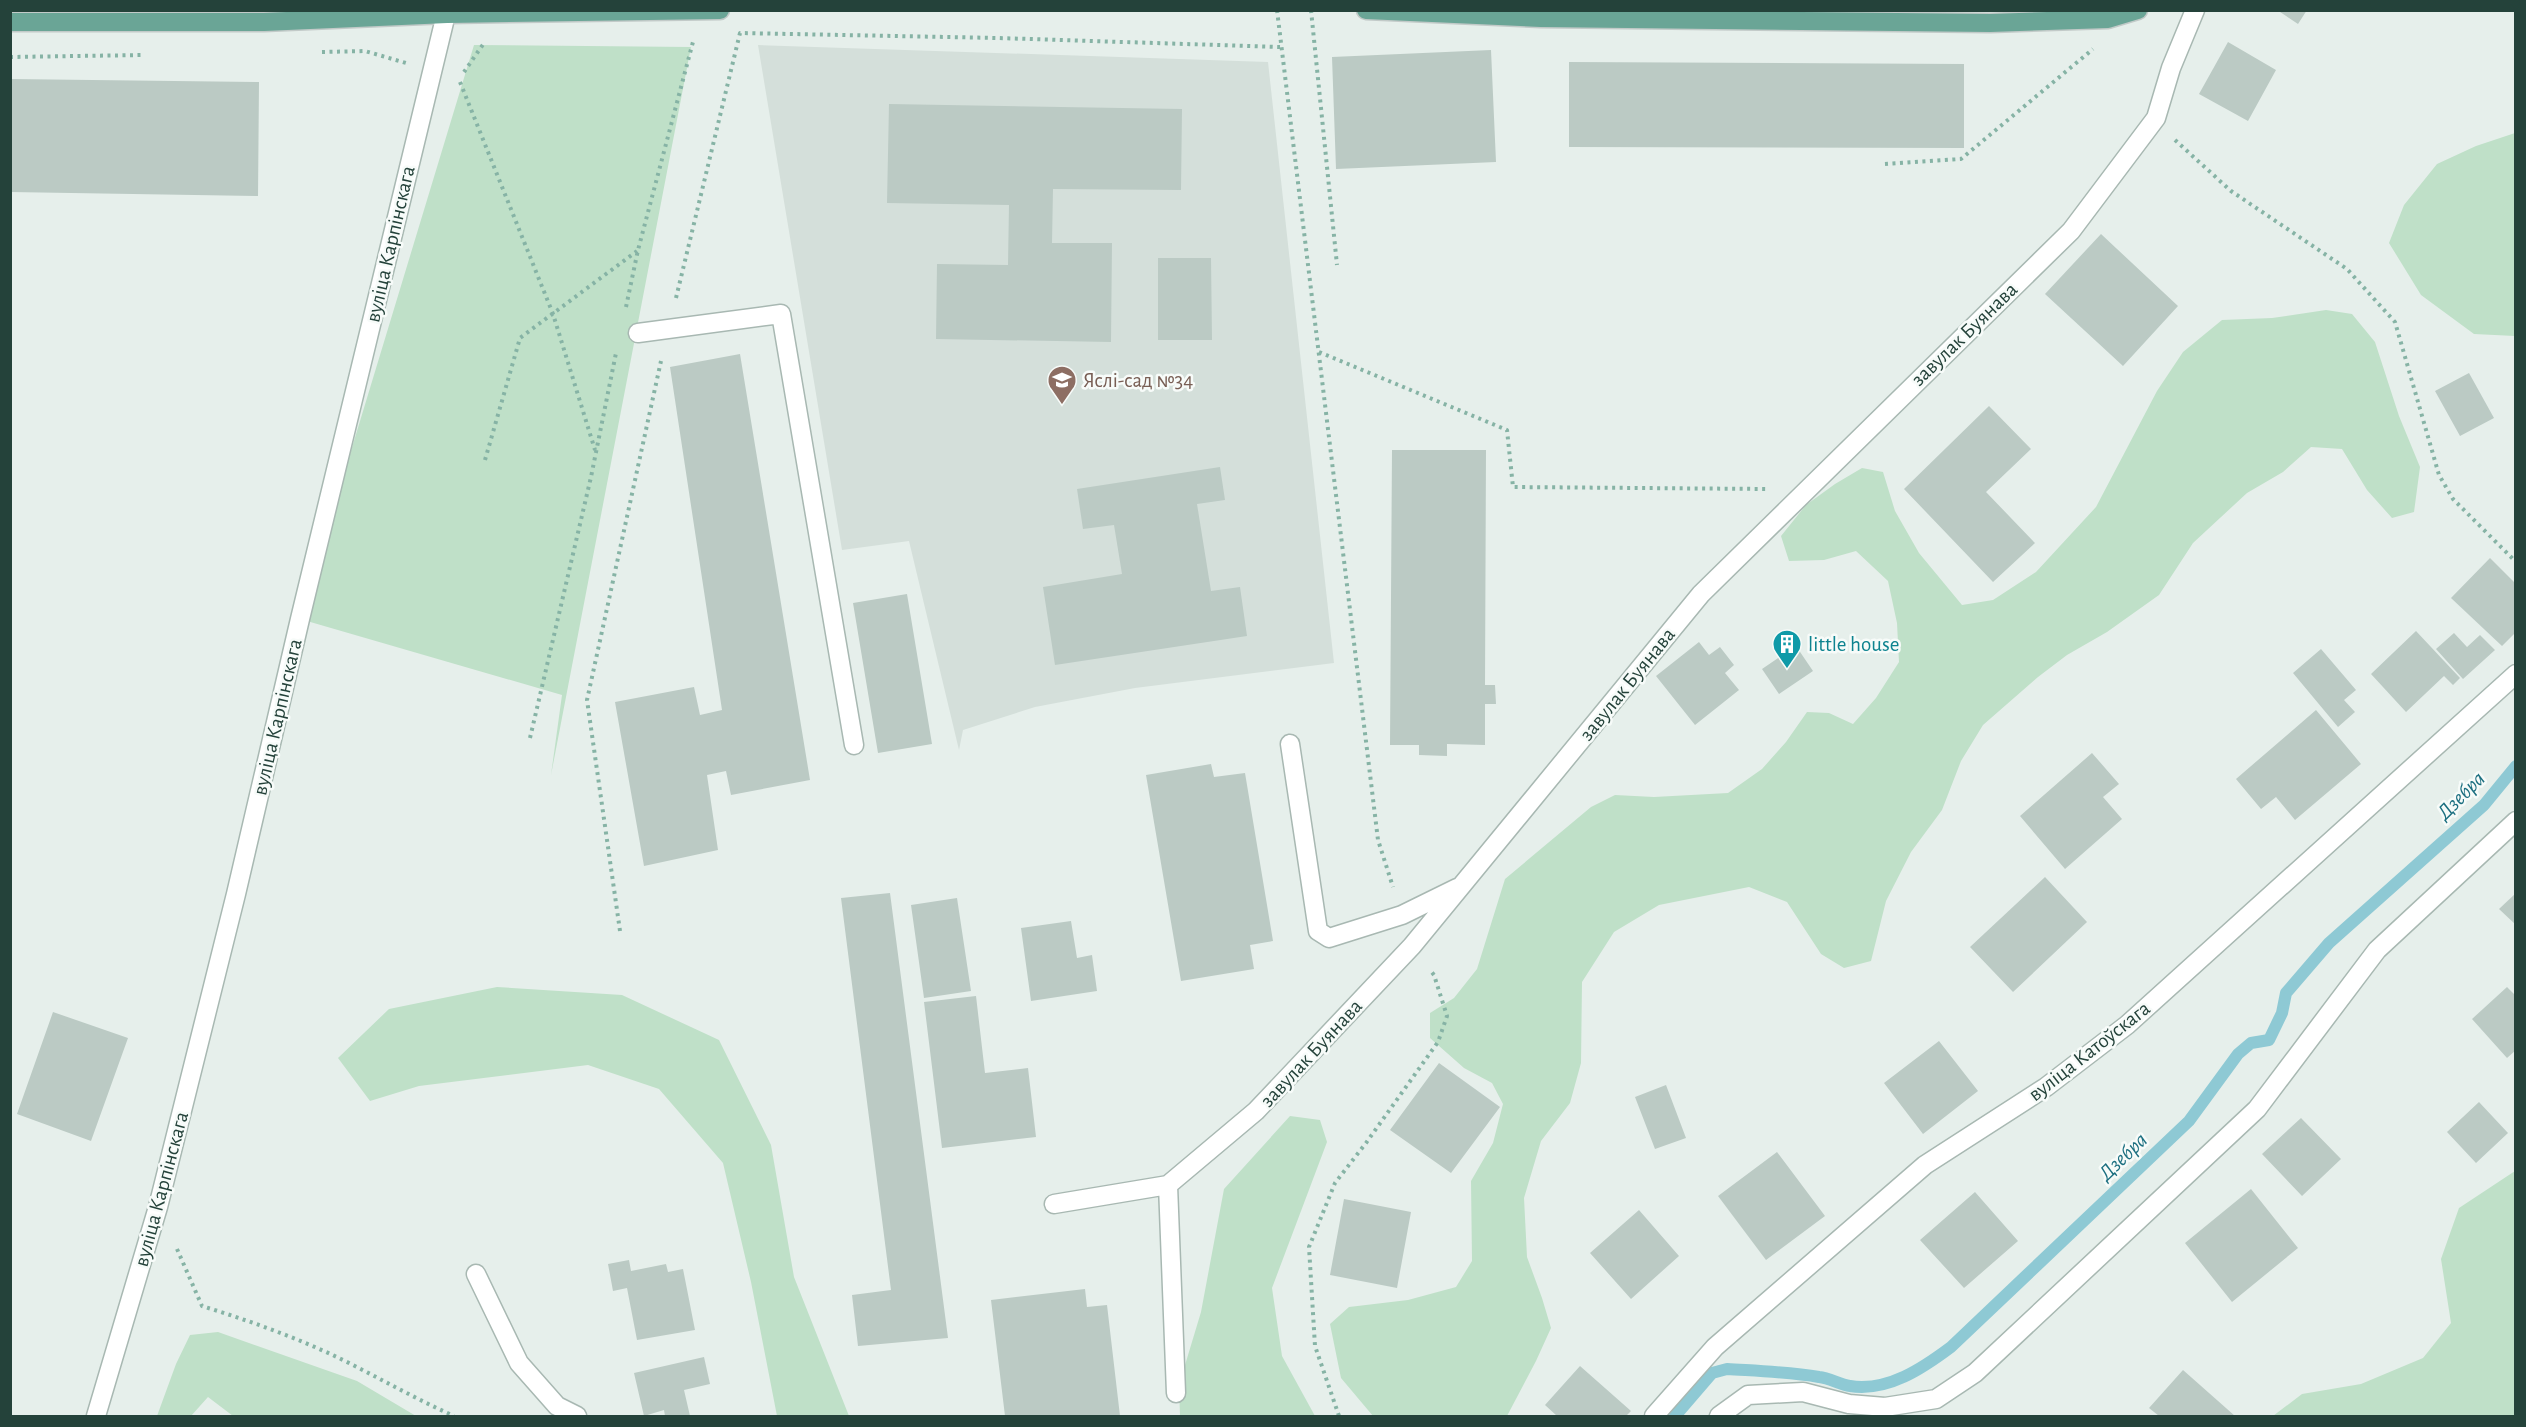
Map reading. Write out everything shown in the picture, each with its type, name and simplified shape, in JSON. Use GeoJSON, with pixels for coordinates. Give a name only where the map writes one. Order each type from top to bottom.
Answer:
{"type":"FeatureCollection","features":[{"type":"Feature","properties":{"kind":"main road"},"geometry":{"type":"LineString","coordinates":[[10,22],[447,12],[720,10]]}},
{"type":"Feature","properties":{"kind":"main road"},"geometry":{"type":"LineString","coordinates":[[1366,10],[1553,18],[1990,23],[2108,19],[2138,10]]}},
{"type":"Feature","properties":{"kind":"street","name":"завулак Буянава"},"geometry":{"type":"LineString","coordinates":[[1167,1185],[1256,1111],[1412,946],[1701,594],[2071,231],[2156,118],[2171,68],[2194,10]]}},
{"type":"Feature","properties":{"kind":"street","name":"вуліца Карпінскага"},"geometry":{"type":"LineString","coordinates":[[96,1416],[158,1207],[236,894],[431,70],[447,12]]}},
{"type":"Feature","properties":{"kind":"street"},"geometry":{"type":"LineString","coordinates":[[638,333],[781,314],[854,745]]}},
{"type":"Feature","properties":{"kind":"street","name":"вуліца Катоўскага"},"geometry":{"type":"LineString","coordinates":[[1654,1416],[1714,1347],[1925,1165],[2046,1087],[2127,1025],[2516,674]]}},
{"type":"Feature","properties":{"kind":"street"},"geometry":{"type":"LineString","coordinates":[[1290,744],[1318,930],[1329,938],[1402,915],[1462,885]]}},
{"type":"Feature","properties":{"kind":"street"},"geometry":{"type":"LineString","coordinates":[[1719,1416],[1748,1395],[1803,1392],[1849,1404],[1885,1407],[1936,1399],[1975,1373],[2257,1109],[2377,950],[2516,821]]}},
{"type":"Feature","properties":{"kind":"street"},"geometry":{"type":"LineString","coordinates":[[1054,1204],[1167,1185],[1176,1393]]}},
{"type":"Feature","properties":{"kind":"street"},"geometry":{"type":"LineString","coordinates":[[476,1274],[519,1363],[557,1406],[578,1416]]}},
{"type":"Feature","properties":{"kind":"path"},"geometry":{"type":"LineString","coordinates":[[1277,10],[1378,840],[1402,915]]}},
{"type":"Feature","properties":{"kind":"path"},"geometry":{"type":"LineString","coordinates":[[1311,10],[1337,265]]}},
{"type":"Feature","properties":{"kind":"path"},"geometry":{"type":"LineString","coordinates":[[1885,164],[1961,159],[2092,50],[2108,19]]}},
{"type":"Feature","properties":{"kind":"path"},"geometry":{"type":"LineString","coordinates":[[620,931],[587,700],[668,328],[740,33],[1280,47]]}},
{"type":"Feature","properties":{"kind":"path"},"geometry":{"type":"LineString","coordinates":[[489,36],[459,79],[553,314],[596,453]]}},
{"type":"Feature","properties":{"kind":"path"},"geometry":{"type":"LineString","coordinates":[[624,318],[638,250],[695,36],[684,36]]}},
{"type":"Feature","properties":{"kind":"path"},"geometry":{"type":"LineString","coordinates":[[396,61],[431,70]]}},
{"type":"Feature","properties":{"kind":"path"},"geometry":{"type":"LineString","coordinates":[[2181,147],[2231,191],[2347,269],[2395,322],[2439,475],[2453,499],[2516,562]]}},
{"type":"Feature","properties":{"kind":"path"},"geometry":{"type":"LineString","coordinates":[[485,459],[520,338],[638,250]]}},
{"type":"Feature","properties":{"kind":"path"},"geometry":{"type":"LineString","coordinates":[[530,738],[596,453],[616,351]]}},
{"type":"Feature","properties":{"kind":"path"},"geometry":{"type":"LineString","coordinates":[[1318,352],[1507,430],[1513,487],[1805,490]]}},
{"type":"Feature","properties":{"kind":"path"},"geometry":{"type":"LineString","coordinates":[[1339,1416],[1316,1346],[1309,1247],[1335,1183],[1438,1042],[1447,1016],[1434,975],[1412,946]]}},
{"type":"Feature","properties":{"kind":"path"},"geometry":{"type":"LineString","coordinates":[[158,1207],[202,1306],[262,1326],[342,1359],[421,1402],[454,1416]]}},
{"type":"Feature","properties":{"kind":"shaded area","name":"Яслі-сад №34"},"geometry":{"type":"Polygon","coordinates":[[[758,45],[1268,62],[1334,663],[1135,688],[1035,707],[963,730],[959,750],[909,541],[842,550],[758,45]]]}},
{"type":"Feature","properties":{"kind":"green space"},"geometry":{"type":"Polygon","coordinates":[[[474,45],[691,47],[551,775],[562,695],[300,619],[474,45]]]}},
{"type":"Feature","properties":{"kind":"green space"},"geometry":{"type":"Polygon","coordinates":[[[2515,133],[2515,336],[2474,334],[2421,295],[2389,243],[2404,205],[2437,164],[2476,146],[2515,133]]]}},
{"type":"Feature","properties":{"kind":"green space"},"geometry":{"type":"Polygon","coordinates":[[[2326,310],[2352,314],[2375,342],[2399,416],[2420,467],[2414,512],[2392,518],[2367,490],[2342,449],[2311,447],[2283,472],[2247,493],[2193,543],[2159,595],[2107,632],[2067,655],[1983,725],[1961,761],[1942,810],[1911,852],[1886,901],[1871,961],[1844,968],[1821,954],[1787,902],[1749,887],[1659,905],[1614,932],[1582,982],[1581,1063],[1570,1103],[1541,1141],[1524,1198],[1527,1257],[1551,1328],[1536,1361],[1507,1416],[1373,1416],[1341,1378],[1330,1324],[1349,1307],[1408,1300],[1456,1287],[1472,1261],[1471,1181],[1493,1143],[1503,1104],[1492,1083],[1464,1068],[1430,1038],[1430,1013],[1454,998],[1477,969],[1505,879],[1591,807],[1615,795],[1654,797],[1728,793],[1762,769],[1786,742],[1807,712],[1829,713],[1853,724],[1876,698],[1899,662],[1897,623],[1888,581],[1856,551],[1824,560],[1789,561],[1781,536],[1806,505],[1862,468],[1883,472],[1895,511],[1919,553],[1962,605],[1993,600],[2036,572],[2096,507],[2157,391],[2183,352],[2222,320],[2272,318],[2326,310]]]}},
{"type":"Feature","properties":{"kind":"green space"},"geometry":{"type":"Polygon","coordinates":[[[497,987],[622,995],[719,1040],[771,1145],[794,1277],[849,1416],[777,1416],[751,1282],[723,1163],[659,1089],[588,1065],[419,1086],[370,1101],[338,1058],[389,1009],[497,987]]]}},
{"type":"Feature","properties":{"kind":"green space"},"geometry":{"type":"Polygon","coordinates":[[[1290,1116],[1320,1120],[1327,1142],[1272,1288],[1282,1356],[1315,1416],[1180,1416],[1179,1385],[1201,1312],[1224,1189],[1290,1116]]]}},
{"type":"Feature","properties":{"kind":"green space"},"geometry":{"type":"Polygon","coordinates":[[[2515,1171],[2515,1416],[2273,1416],[2302,1394],[2361,1384],[2423,1358],[2451,1323],[2441,1259],[2459,1208],[2515,1171]]]}},
{"type":"Feature","properties":{"kind":"green space"},"geometry":{"type":"Polygon","coordinates":[[[218,1332],[357,1381],[416,1416],[233,1416],[208,1397],[191,1416],[157,1416],[176,1364],[190,1335],[218,1332]]]}},
{"type":"Feature","properties":{"kind":"building"},"geometry":{"type":"Polygon","coordinates":[[[2277,10],[2307,10],[2298,24],[2277,10]]]}},
{"type":"Feature","properties":{"kind":"building"},"geometry":{"type":"Polygon","coordinates":[[[2228,42],[2276,70],[2248,121],[2199,94],[2228,42]]]}},
{"type":"Feature","properties":{"kind":"building"},"geometry":{"type":"Polygon","coordinates":[[[1491,50],[1496,162],[1336,169],[1332,57],[1491,50]]]}},
{"type":"Feature","properties":{"kind":"building"},"geometry":{"type":"Polygon","coordinates":[[[1569,62],[1964,64],[1964,148],[1569,147],[1569,62]]]}},
{"type":"Feature","properties":{"kind":"building"},"geometry":{"type":"Polygon","coordinates":[[[10,79],[259,82],[258,196],[10,192],[10,79]]]}},
{"type":"Feature","properties":{"kind":"building"},"geometry":{"type":"Polygon","coordinates":[[[889,104],[1182,109],[1181,190],[1053,189],[1052,243],[1112,243],[1111,342],[936,339],[937,264],[1008,265],[1009,205],[887,203],[889,104]]]}},
{"type":"Feature","properties":{"kind":"building"},"geometry":{"type":"Polygon","coordinates":[[[2101,234],[2178,306],[2123,366],[2045,294],[2101,234]]]}},
{"type":"Feature","properties":{"kind":"building"},"geometry":{"type":"Polygon","coordinates":[[[1158,258],[1211,258],[1212,340],[1158,340],[1158,258]]]}},
{"type":"Feature","properties":{"kind":"building"},"geometry":{"type":"Polygon","coordinates":[[[740,354],[810,780],[731,795],[726,771],[707,775],[718,850],[644,866],[615,702],[694,687],[700,715],[722,710],[670,367],[740,354]]]}},
{"type":"Feature","properties":{"kind":"building"},"geometry":{"type":"Polygon","coordinates":[[[2469,373],[2494,418],[2460,436],[2435,391],[2469,373]]]}},
{"type":"Feature","properties":{"kind":"building"},"geometry":{"type":"Polygon","coordinates":[[[1989,406],[2031,449],[1986,492],[2035,543],[1993,582],[1904,489],[1989,406]]]}},
{"type":"Feature","properties":{"kind":"building"},"geometry":{"type":"Polygon","coordinates":[[[1392,450],[1486,450],[1485,685],[1495,685],[1496,704],[1485,704],[1485,745],[1447,744],[1447,756],[1419,755],[1419,745],[1390,745],[1392,450]]]}},
{"type":"Feature","properties":{"kind":"building"},"geometry":{"type":"Polygon","coordinates":[[[1220,467],[1225,500],[1197,504],[1211,591],[1240,587],[1247,636],[1055,665],[1043,587],[1122,574],[1114,525],[1083,529],[1077,489],[1220,467]]]}},
{"type":"Feature","properties":{"kind":"building"},"geometry":{"type":"Polygon","coordinates":[[[2490,558],[2516,584],[2516,632],[2502,646],[2451,598],[2490,558]]]}},
{"type":"Feature","properties":{"kind":"building"},"geometry":{"type":"Polygon","coordinates":[[[907,594],[932,744],[878,753],[853,603],[907,594]]]}},
{"type":"Feature","properties":{"kind":"building"},"geometry":{"type":"Polygon","coordinates":[[[2416,631],[2460,678],[2453,685],[2444,676],[2406,712],[2371,674],[2416,631]]]}},
{"type":"Feature","properties":{"kind":"building"},"geometry":{"type":"Polygon","coordinates":[[[2454,633],[2467,647],[2480,635],[2495,650],[2463,679],[2436,649],[2454,633]]]}},
{"type":"Feature","properties":{"kind":"building"},"geometry":{"type":"Polygon","coordinates":[[[1699,642],[1709,655],[1720,647],[1734,665],[1725,673],[1739,690],[1695,725],[1656,676],[1699,642]]]}},
{"type":"Feature","properties":{"kind":"building","name":"little house"},"geometry":{"type":"Polygon","coordinates":[[[1796,646],[1813,671],[1779,694],[1762,669],[1796,646]]]}},
{"type":"Feature","properties":{"kind":"building"},"geometry":{"type":"Polygon","coordinates":[[[2321,649],[2356,690],[2344,700],[2355,712],[2338,727],[2293,673],[2321,649]]]}},
{"type":"Feature","properties":{"kind":"building"},"geometry":{"type":"Polygon","coordinates":[[[2316,710],[2361,764],[2295,820],[2276,797],[2261,809],[2236,779],[2316,710]]]}},
{"type":"Feature","properties":{"kind":"building"},"geometry":{"type":"Polygon","coordinates":[[[2092,753],[2119,784],[2103,797],[2122,819],[2065,869],[2020,816],[2092,753]]]}},
{"type":"Feature","properties":{"kind":"building"},"geometry":{"type":"Polygon","coordinates":[[[1211,764],[1214,777],[1245,773],[1273,941],[1250,945],[1254,969],[1181,981],[1146,775],[1211,764]]]}},
{"type":"Feature","properties":{"kind":"building"},"geometry":{"type":"Polygon","coordinates":[[[2045,877],[2087,922],[2013,992],[1970,947],[2045,877]]]}},
{"type":"Feature","properties":{"kind":"building"},"geometry":{"type":"Polygon","coordinates":[[[890,893],[948,1338],[858,1346],[852,1295],[891,1290],[841,898],[890,893]]]}},
{"type":"Feature","properties":{"kind":"building"},"geometry":{"type":"Polygon","coordinates":[[[2516,893],[2516,925],[2499,909],[2516,893]]]}},
{"type":"Feature","properties":{"kind":"building"},"geometry":{"type":"Polygon","coordinates":[[[957,898],[971,991],[924,998],[911,905],[957,898]]]}},
{"type":"Feature","properties":{"kind":"building"},"geometry":{"type":"Polygon","coordinates":[[[1071,921],[1077,958],[1092,955],[1097,991],[1031,1001],[1021,928],[1071,921]]]}},
{"type":"Feature","properties":{"kind":"building"},"geometry":{"type":"Polygon","coordinates":[[[2507,987],[2516,996],[2516,1050],[2507,1058],[2472,1019],[2507,987]]]}},
{"type":"Feature","properties":{"kind":"building"},"geometry":{"type":"Polygon","coordinates":[[[976,996],[985,1073],[1028,1068],[1036,1137],[942,1148],[924,1002],[976,996]]]}},
{"type":"Feature","properties":{"kind":"building"},"geometry":{"type":"Polygon","coordinates":[[[53,1012],[128,1038],[91,1141],[17,1114],[53,1012]]]}},
{"type":"Feature","properties":{"kind":"building"},"geometry":{"type":"Polygon","coordinates":[[[1939,1041],[1978,1091],[1923,1134],[1884,1083],[1939,1041]]]}},
{"type":"Feature","properties":{"kind":"building"},"geometry":{"type":"Polygon","coordinates":[[[1439,1063],[1500,1107],[1451,1173],[1390,1130],[1439,1063]]]}},
{"type":"Feature","properties":{"kind":"building"},"geometry":{"type":"Polygon","coordinates":[[[1666,1085],[1686,1138],[1655,1149],[1635,1097],[1666,1085]]]}},
{"type":"Feature","properties":{"kind":"building"},"geometry":{"type":"Polygon","coordinates":[[[2479,1102],[2508,1133],[2476,1163],[2447,1132],[2479,1102]]]}},
{"type":"Feature","properties":{"kind":"building"},"geometry":{"type":"Polygon","coordinates":[[[2301,1118],[2341,1159],[2302,1196],[2262,1154],[2301,1118]]]}},
{"type":"Feature","properties":{"kind":"building"},"geometry":{"type":"Polygon","coordinates":[[[1777,1152],[1825,1216],[1766,1260],[1718,1196],[1777,1152]]]}},
{"type":"Feature","properties":{"kind":"building"},"geometry":{"type":"Polygon","coordinates":[[[2251,1189],[2298,1248],[2232,1302],[2185,1243],[2251,1189]]]}},
{"type":"Feature","properties":{"kind":"building"},"geometry":{"type":"Polygon","coordinates":[[[1975,1192],[2018,1241],[1964,1288],[1920,1240],[1975,1192]]]}},
{"type":"Feature","properties":{"kind":"building"},"geometry":{"type":"Polygon","coordinates":[[[1344,1199],[1411,1212],[1397,1288],[1330,1275],[1344,1199]]]}},
{"type":"Feature","properties":{"kind":"building"},"geometry":{"type":"Polygon","coordinates":[[[1639,1210],[1679,1256],[1631,1299],[1590,1253],[1639,1210]]]}},
{"type":"Feature","properties":{"kind":"building"},"geometry":{"type":"Polygon","coordinates":[[[629,1260],[631,1271],[666,1264],[668,1272],[683,1269],[695,1330],[637,1340],[627,1288],[613,1291],[608,1264],[629,1260]]]}},
{"type":"Feature","properties":{"kind":"building"},"geometry":{"type":"Polygon","coordinates":[[[1085,1289],[1087,1307],[1107,1305],[1120,1416],[1005,1416],[991,1300],[1085,1289]]]}},
{"type":"Feature","properties":{"kind":"building"},"geometry":{"type":"Polygon","coordinates":[[[704,1357],[710,1384],[684,1390],[690,1416],[665,1416],[664,1410],[644,1416],[634,1373],[704,1357]]]}},
{"type":"Feature","properties":{"kind":"building"},"geometry":{"type":"Polygon","coordinates":[[[1580,1366],[1631,1411],[1626,1416],[1557,1416],[1545,1405],[1580,1366]]]}},
{"type":"Feature","properties":{"kind":"building"},"geometry":{"type":"Polygon","coordinates":[[[2183,1370],[2235,1416],[2159,1416],[2149,1408],[2183,1370]]]}},
{"type":"Feature","properties":{"kind":"waterway","name":"Дзебра"},"geometry":{"type":"LineString","coordinates":[[1675,1416],[1712,1373],[1727,1369],[1808,1375],[1846,1385],[1864,1387],[1904,1377],[1951,1347],[2189,1121],[2238,1054],[2251,1043],[2269,1040],[2282,1013],[2286,993],[2329,943],[2484,805],[2516,766]]}},
{"type":"Feature","properties":{"kind":"place","name":"Яслі-сад №34"},"geometry":{"type":"Point","coordinates":[1062,406]}},
{"type":"Feature","properties":{"kind":"place","name":"little house"},"geometry":{"type":"Point","coordinates":[1787,670]}}]}
